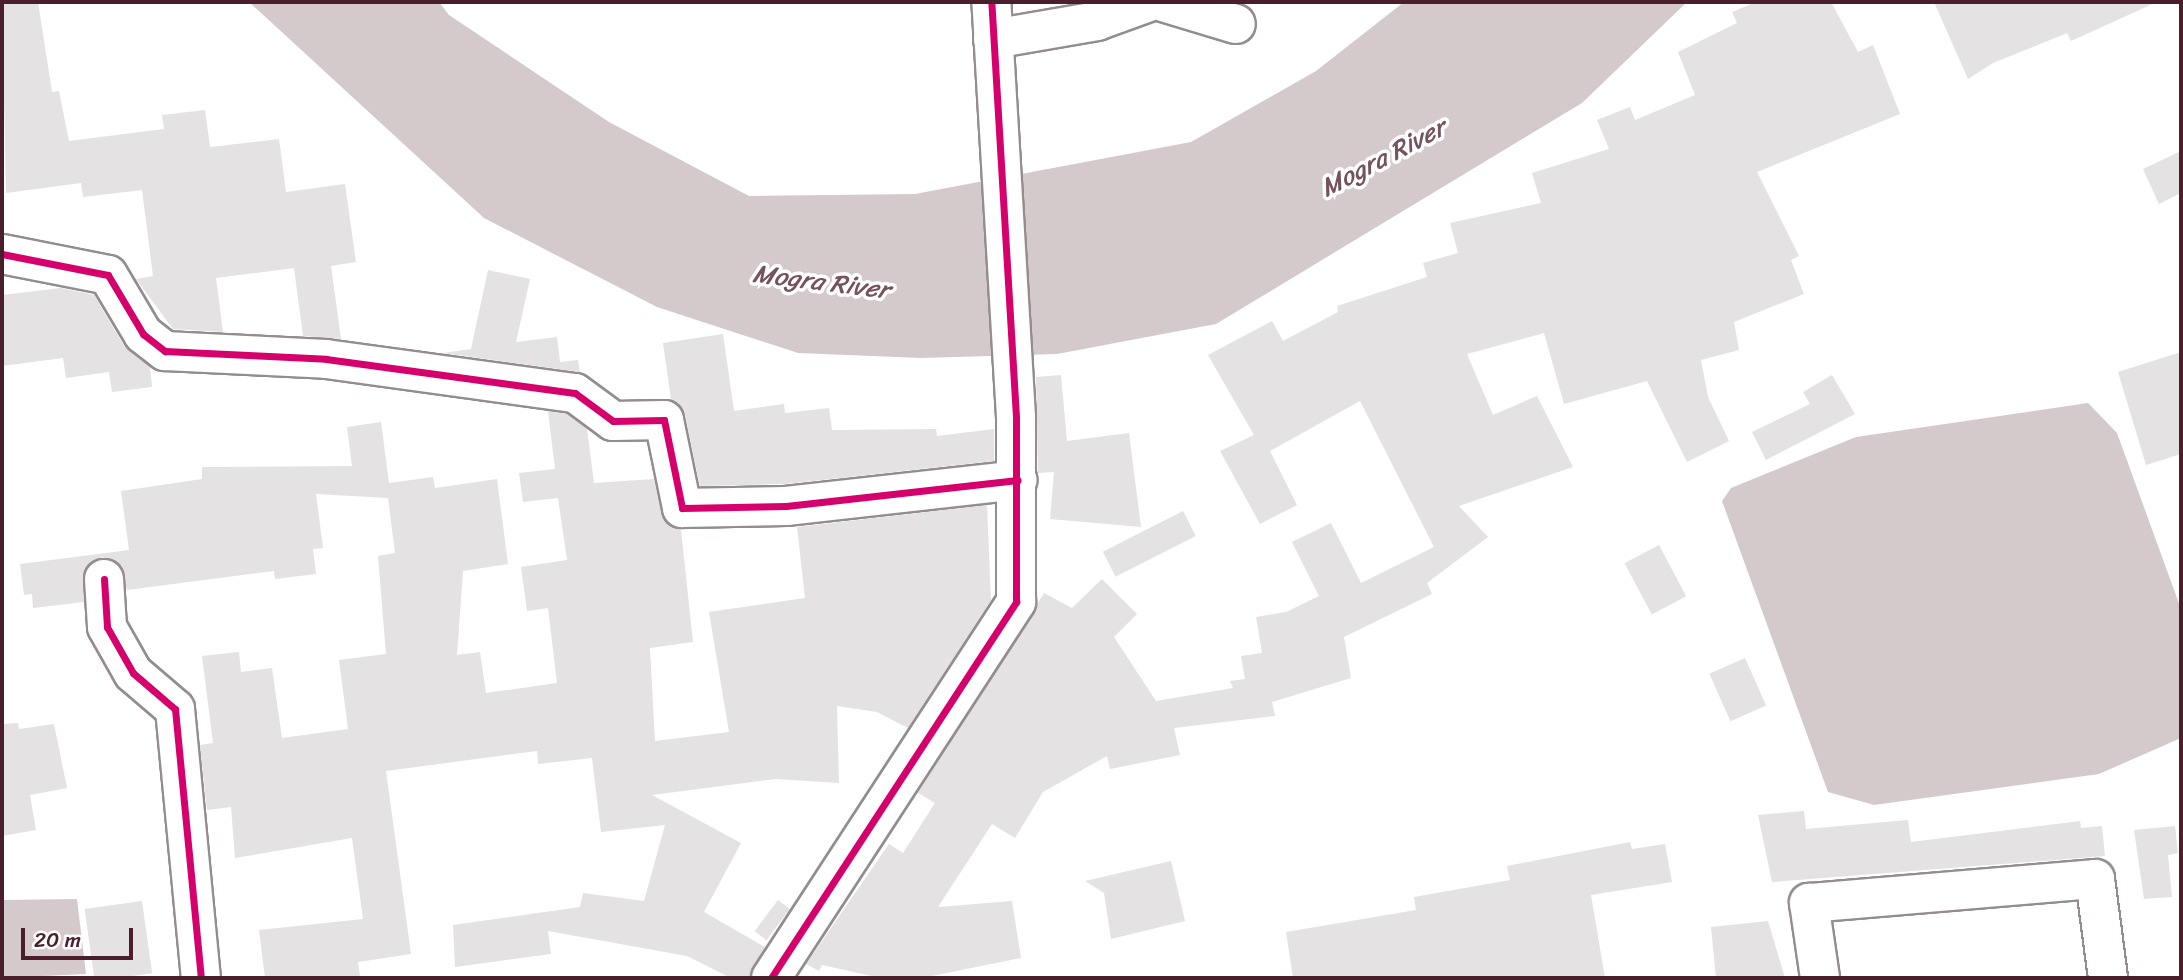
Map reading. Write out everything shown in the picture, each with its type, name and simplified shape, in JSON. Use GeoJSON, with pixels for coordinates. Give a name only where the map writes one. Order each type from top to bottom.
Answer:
{"type":"FeatureCollection","features":[{"type":"Feature","properties":{"kind":"street"},"geometry":{"type":"LineString","coordinates":[[771,978],[1016,603],[1016,417],[993,35],[1097,21],[1149,2]]}},
{"type":"Feature","properties":{"kind":"street"},"geometry":{"type":"LineString","coordinates":[[1163,2],[1236,24]]}},
{"type":"Feature","properties":{"kind":"street"},"geometry":{"type":"LineString","coordinates":[[2,254],[108,275],[143,334],[165,351],[326,359],[575,393],[613,421],[664,421],[682,508],[786,506],[1018,480]]}},
{"type":"Feature","properties":{"kind":"street"},"geometry":{"type":"LineString","coordinates":[[104,579],[107,627],[133,673],[175,709],[201,978]]}},
{"type":"Feature","properties":{"kind":"street"},"geometry":{"type":"LineString","coordinates":[[1820,978],[1809,904],[2095,879],[2108,978]]}},
{"type":"Feature","properties":{"kind":"water","name":"Mogra River"},"geometry":{"type":"Polygon","coordinates":[[[249,2],[439,2],[449,15],[609,122],[749,196],[915,194],[1191,142],[1316,71],[1404,2],[1687,2],[1582,103],[1216,324],[1057,354],[921,358],[798,353],[657,307],[484,218],[249,2]]]}},
{"type":"Feature","properties":{"kind":"water"},"geometry":{"type":"Polygon","coordinates":[[[2088,403],[2117,433],[2181,609],[2181,738],[2099,774],[1874,805],[1828,792],[1722,501],[1731,488],[1856,437],[2088,403]]]}},
{"type":"Feature","properties":{"kind":"water"},"geometry":{"type":"Polygon","coordinates":[[[77,899],[86,974],[2,978],[2,900],[77,899]]]}},
{"type":"Feature","properties":{"kind":"building"},"geometry":{"type":"Polygon","coordinates":[[[2,2],[38,2],[52,92],[59,91],[69,141],[164,129],[162,115],[205,110],[210,147],[279,139],[286,192],[345,184],[356,262],[331,266],[341,339],[303,336],[294,268],[216,278],[223,332],[173,329],[136,279],[153,276],[142,190],[83,197],[81,183],[6,193],[2,2]]]}},
{"type":"Feature","properties":{"kind":"building"},"geometry":{"type":"Polygon","coordinates":[[[1756,2],[1831,2],[1858,52],[1873,45],[1900,114],[1757,172],[1799,256],[1791,260],[1804,294],[1734,322],[1739,350],[1701,360],[1708,397],[1729,441],[1687,462],[1647,381],[1564,404],[1544,333],[1467,354],[1493,415],[1537,396],[1573,467],[1459,506],[1488,537],[1427,583],[1432,594],[1344,637],[1351,678],[1272,702],[1275,716],[1174,728],[1180,755],[1110,769],[1107,756],[1043,792],[1015,838],[992,824],[938,907],[1012,901],[1021,958],[922,978],[881,978],[822,965],[819,971],[806,964],[889,844],[903,853],[935,803],[918,793],[1044,593],[1072,608],[1102,579],[1137,614],[1114,637],[1156,701],[1233,688],[1230,681],[1245,679],[1241,656],[1262,653],[1256,617],[1286,612],[1319,596],[1292,542],[1331,523],[1361,583],[1434,547],[1360,401],[1270,451],[1297,505],[1260,524],[1220,451],[1254,435],[1208,355],[1272,321],[1283,341],[1338,312],[1337,306],[1427,277],[1423,263],[1458,253],[1450,223],[1541,203],[1532,173],[1609,149],[1597,120],[1630,107],[1635,120],[1695,95],[1678,52],[1737,23],[1732,12],[1756,2]]]}},
{"type":"Feature","properties":{"kind":"building"},"geometry":{"type":"Polygon","coordinates":[[[1934,2],[2157,2],[2071,41],[2067,33],[1993,63],[1968,79],[1934,2]]]}},
{"type":"Feature","properties":{"kind":"building"},"geometry":{"type":"Polygon","coordinates":[[[2181,151],[2181,193],[2159,204],[2143,169],[2181,151]]]}},
{"type":"Feature","properties":{"kind":"building"},"geometry":{"type":"Polygon","coordinates":[[[488,270],[530,279],[516,342],[557,337],[560,362],[578,360],[580,372],[443,353],[471,349],[488,270]]]}},
{"type":"Feature","properties":{"kind":"building"},"geometry":{"type":"Polygon","coordinates":[[[61,288],[94,295],[124,346],[150,367],[152,387],[112,392],[109,372],[66,378],[63,358],[2,366],[2,295],[61,288]]]}},
{"type":"Feature","properties":{"kind":"building"},"geometry":{"type":"Polygon","coordinates":[[[723,334],[734,411],[784,404],[785,413],[829,408],[832,430],[936,429],[937,436],[994,429],[994,461],[785,484],[700,486],[685,415],[671,400],[663,343],[723,334]]]}},
{"type":"Feature","properties":{"kind":"building"},"geometry":{"type":"Polygon","coordinates":[[[2181,352],[2181,454],[2146,465],[2118,372],[2181,352]]]}},
{"type":"Feature","properties":{"kind":"building"},"geometry":{"type":"Polygon","coordinates":[[[1061,375],[1067,441],[1129,433],[1141,527],[1050,519],[1054,472],[1038,473],[1036,377],[1061,375]]]}},
{"type":"Feature","properties":{"kind":"building"},"geometry":{"type":"Polygon","coordinates":[[[1832,375],[1855,414],[1766,460],[1752,432],[1810,404],[1803,392],[1832,375]]]}},
{"type":"Feature","properties":{"kind":"building"},"geometry":{"type":"Polygon","coordinates":[[[548,411],[567,414],[587,429],[594,483],[654,479],[664,521],[681,530],[693,642],[650,648],[655,741],[729,732],[709,612],[805,598],[797,527],[987,505],[991,600],[908,728],[877,712],[837,706],[839,783],[776,779],[652,795],[741,843],[704,912],[765,947],[749,978],[731,978],[687,956],[548,931],[551,954],[455,967],[453,925],[580,907],[583,893],[644,901],[665,825],[601,832],[592,758],[538,764],[537,751],[386,771],[411,954],[358,962],[360,976],[265,978],[259,930],[363,919],[352,838],[235,858],[231,807],[207,810],[200,745],[213,743],[202,656],[239,652],[241,672],[272,668],[282,738],[348,729],[339,660],[386,654],[378,556],[395,553],[388,498],[316,494],[323,548],[313,549],[316,574],[275,579],[274,571],[127,590],[122,566],[102,557],[84,570],[84,602],[33,608],[32,594],[24,595],[20,564],[129,550],[121,491],[202,479],[202,467],[352,466],[347,427],[381,422],[389,483],[433,477],[435,488],[497,479],[508,564],[463,571],[457,655],[480,652],[486,693],[557,683],[548,608],[527,611],[521,567],[567,560],[558,498],[523,502],[519,473],[555,469],[548,411]]]}},
{"type":"Feature","properties":{"kind":"building"},"geometry":{"type":"Polygon","coordinates":[[[1183,511],[1196,536],[1116,577],[1103,552],[1183,511]]]}},
{"type":"Feature","properties":{"kind":"building"},"geometry":{"type":"Polygon","coordinates":[[[1659,545],[1686,596],[1652,615],[1625,563],[1659,545]]]}},
{"type":"Feature","properties":{"kind":"building"},"geometry":{"type":"Polygon","coordinates":[[[1745,658],[1766,706],[1731,721],[1709,674],[1745,658]]]}},
{"type":"Feature","properties":{"kind":"building"},"geometry":{"type":"Polygon","coordinates":[[[18,723],[19,729],[54,724],[67,788],[30,795],[36,830],[2,836],[2,724],[18,723]]]}},
{"type":"Feature","properties":{"kind":"building"},"geometry":{"type":"Polygon","coordinates":[[[1804,811],[1806,829],[1908,820],[1911,842],[2080,821],[2081,828],[2102,826],[2105,856],[1772,882],[1758,815],[1804,811]]]}},
{"type":"Feature","properties":{"kind":"building"},"geometry":{"type":"Polygon","coordinates":[[[2175,826],[2178,853],[2168,855],[2172,897],[2144,899],[2134,830],[2175,826]]]}},
{"type":"Feature","properties":{"kind":"building"},"geometry":{"type":"Polygon","coordinates":[[[1630,842],[1632,849],[1665,844],[1672,882],[1591,895],[1605,978],[1293,978],[1286,932],[1416,910],[1414,897],[1510,880],[1507,866],[1630,842]]]}},
{"type":"Feature","properties":{"kind":"building"},"geometry":{"type":"Polygon","coordinates":[[[1171,861],[1185,921],[1111,939],[1104,893],[1085,881],[1171,861]]]}},
{"type":"Feature","properties":{"kind":"building"},"geometry":{"type":"Polygon","coordinates":[[[778,900],[790,909],[767,940],[755,931],[778,900]]]}},
{"type":"Feature","properties":{"kind":"building"},"geometry":{"type":"Polygon","coordinates":[[[142,901],[152,973],[94,978],[85,909],[142,901]]]}},
{"type":"Feature","properties":{"kind":"building"},"geometry":{"type":"Polygon","coordinates":[[[1768,921],[1785,978],[1716,978],[1711,927],[1768,921]]]}},
{"type":"Feature","properties":{"kind":"cycle path"},"geometry":{"type":"LineString","coordinates":[[771,978],[1016,602],[1016,417],[991,2]]}},
{"type":"Feature","properties":{"kind":"cycle path"},"geometry":{"type":"LineString","coordinates":[[2,254],[108,275],[143,334],[165,351],[326,359],[575,393],[613,421],[664,420],[682,508],[786,506],[1018,480]]}},
{"type":"Feature","properties":{"kind":"cycle path"},"geometry":{"type":"LineString","coordinates":[[104,579],[107,627],[133,673],[175,709],[201,978]]}}]}
